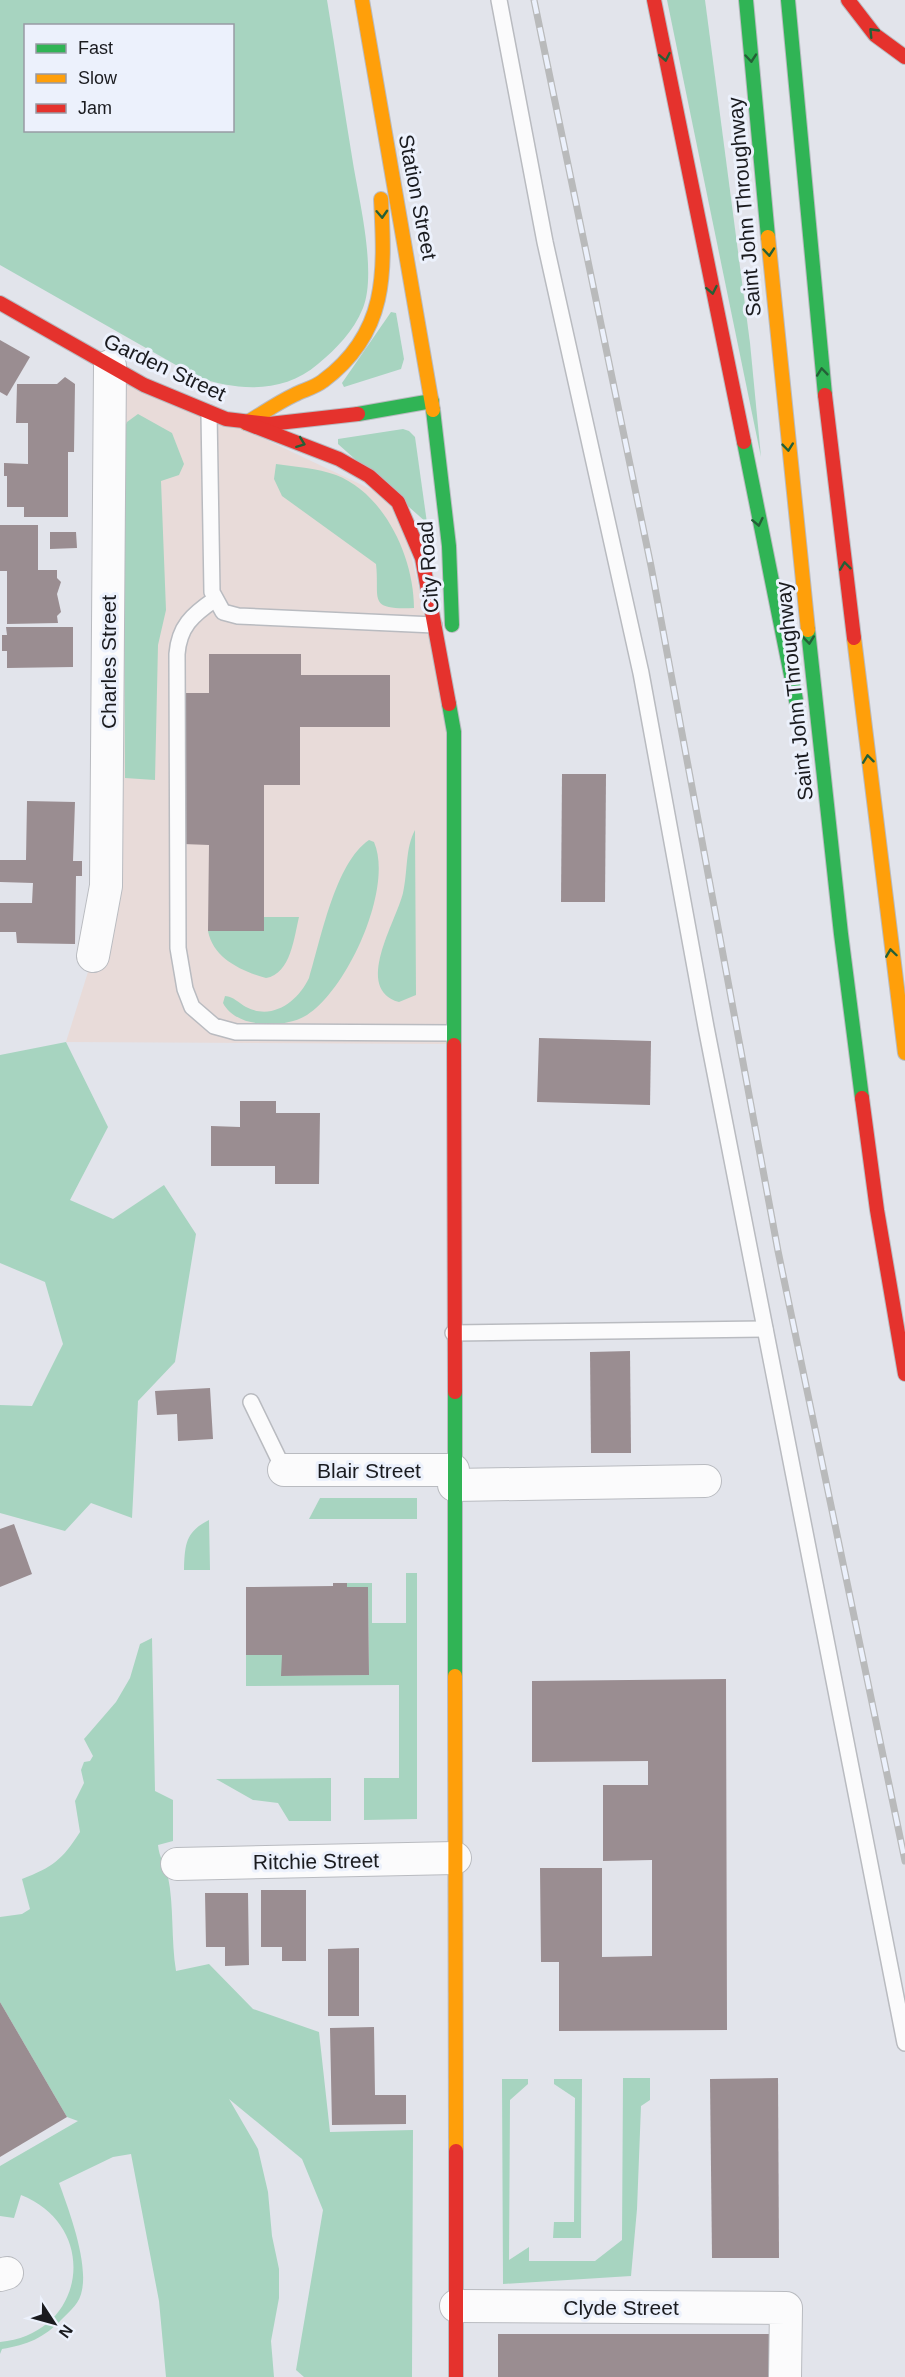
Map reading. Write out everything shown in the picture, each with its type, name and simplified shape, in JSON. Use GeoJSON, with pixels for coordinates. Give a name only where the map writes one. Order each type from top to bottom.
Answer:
{"type":"FeatureCollection","features":[{"type":"Feature","properties":{"kind":"main road","name":"Station Street"},"geometry":{"type":"LineString","coordinates":[[362,0],[376,92],[408,247],[432,401]]}},
{"type":"Feature","properties":{"kind":"main road"},"geometry":{"type":"LineString","coordinates":[[654,0],[802,729]]}},
{"type":"Feature","properties":{"kind":"main road","name":"Saint John Throughway"},"geometry":{"type":"LineString","coordinates":[[746,0],[780,373],[841,934],[877,1210],[905,1374]]}},
{"type":"Feature","properties":{"kind":"main road"},"geometry":{"type":"LineString","coordinates":[[788,0],[822,372],[905,1053]]}},
{"type":"Feature","properties":{"kind":"main road"},"geometry":{"type":"LineString","coordinates":[[848,0],[874,35],[905,57]]}},
{"type":"Feature","properties":{"kind":"main road"},"geometry":{"type":"LineString","coordinates":[[246,423],[323,381],[355,351],[375,318],[385,272],[376,92]]}},
{"type":"Feature","properties":{"kind":"main road","name":"Garden Street"},"geometry":{"type":"LineString","coordinates":[[0,303],[110,366],[171,397],[209,413],[246,423],[323,419],[432,401]]}},
{"type":"Feature","properties":{"kind":"main road","name":"City Road"},"geometry":{"type":"LineString","coordinates":[[432,401],[443,487],[452,611],[453,732]]}},
{"type":"Feature","properties":{"kind":"main road"},"geometry":{"type":"LineString","coordinates":[[246,423],[339,459],[369,476],[398,502],[410,525],[422,558],[453,732],[456,2377]]}},
{"type":"Feature","properties":{"kind":"main road"},"geometry":{"type":"LineString","coordinates":[[807,752],[841,934]]}},
{"type":"Feature","properties":{"kind":"street","name":"Charles Street"},"geometry":{"type":"LineString","coordinates":[[93,956],[106,886],[110,366]]}},
{"type":"Feature","properties":{"kind":"street","name":"Blair Street"},"geometry":{"type":"LineString","coordinates":[[284,1470],[454,1477],[705,1481]]}},
{"type":"Feature","properties":{"kind":"street","name":"Ritchie Street"},"geometry":{"type":"LineString","coordinates":[[177,1863],[455,1858]]}},
{"type":"Feature","properties":{"kind":"street","name":"Clyde Street"},"geometry":{"type":"LineString","coordinates":[[456,2306],[786,2308],[785,2377]]}},
{"type":"Feature","properties":{"kind":"lane"},"geometry":{"type":"LineString","coordinates":[[499,0],[545,242],[641,673],[765,1329],[905,2043]]}},
{"type":"Feature","properties":{"kind":"lane"},"geometry":{"type":"LineString","coordinates":[[209,413],[211,578],[214,600],[223,612],[238,616],[434,625]]}},
{"type":"Feature","properties":{"kind":"lane"},"geometry":{"type":"LineString","coordinates":[[214,600],[186,622],[181,630],[178,647],[176,930],[188,1000],[206,1020],[223,1030],[236,1032],[453,1032]]}},
{"type":"Feature","properties":{"kind":"lane"},"geometry":{"type":"LineString","coordinates":[[453,1333],[765,1329]]}},
{"type":"Feature","properties":{"kind":"lane"},"geometry":{"type":"LineString","coordinates":[[251,1401],[284,1470]]}},
{"type":"Feature","properties":{"kind":"shaded area"},"geometry":{"type":"Polygon","coordinates":[[[110,366],[398,502],[454,732],[453,1044],[66,1042],[93,956],[110,366]]]}},
{"type":"Feature","properties":{"kind":"green space"},"geometry":{"type":"Polygon","coordinates":[[[0,0],[327,0],[366,236],[368,276],[363,308],[354,325],[332,352],[304,374],[290,381],[260,387],[244,387],[197,377],[0,265],[0,0]]]}},
{"type":"Feature","properties":{"kind":"green space"},"geometry":{"type":"Polygon","coordinates":[[[667,0],[705,0],[750,343],[761,457],[667,0]]]}},
{"type":"Feature","properties":{"kind":"green space"},"geometry":{"type":"Polygon","coordinates":[[[391,312],[396,313],[404,359],[401,369],[344,387],[342,383],[391,312]]]}},
{"type":"Feature","properties":{"kind":"green space"},"geometry":{"type":"Polygon","coordinates":[[[138,414],[172,433],[184,464],[179,475],[161,481],[166,610],[158,645],[155,780],[125,778],[123,431],[127,422],[138,414]]]}},
{"type":"Feature","properties":{"kind":"green space"},"geometry":{"type":"Polygon","coordinates":[[[403,429],[415,437],[427,523],[338,444],[338,439],[403,429]]]}},
{"type":"Feature","properties":{"kind":"green space"},"geometry":{"type":"Polygon","coordinates":[[[276,464],[314,469],[336,475],[353,484],[369,497],[382,512],[402,549],[409,569],[414,608],[388,607],[378,600],[376,564],[282,496],[274,479],[276,464]]]}},
{"type":"Feature","properties":{"kind":"green space"},"geometry":{"type":"Polygon","coordinates":[[[415,830],[416,995],[399,1002],[386,995],[379,984],[378,969],[381,954],[403,893],[408,852],[415,830]]]}},
{"type":"Feature","properties":{"kind":"green space"},"geometry":{"type":"Polygon","coordinates":[[[369,840],[374,842],[379,862],[378,885],[363,936],[337,984],[307,1015],[289,1022],[257,1023],[233,1014],[223,1003],[225,996],[256,1011],[266,1012],[284,1006],[298,994],[309,978],[338,883],[357,851],[369,840]]]}},
{"type":"Feature","properties":{"kind":"green space"},"geometry":{"type":"Polygon","coordinates":[[[264,917],[299,917],[286,962],[281,970],[266,978],[247,972],[222,956],[216,949],[208,931],[263,931],[264,917]]]}},
{"type":"Feature","properties":{"kind":"green space"},"geometry":{"type":"Polygon","coordinates":[[[66,1042],[108,1127],[70,1200],[113,1219],[164,1185],[196,1234],[175,1362],[138,1401],[132,1518],[91,1503],[65,1531],[0,1513],[0,1405],[32,1406],[63,1344],[45,1282],[0,1263],[0,1055],[66,1042]]]}},
{"type":"Feature","properties":{"kind":"green space"},"geometry":{"type":"Polygon","coordinates":[[[320,1498],[417,1498],[417,1519],[309,1519],[320,1498]]]}},
{"type":"Feature","properties":{"kind":"green space"},"geometry":{"type":"Polygon","coordinates":[[[209,1520],[210,1570],[184,1570],[188,1540],[195,1529],[209,1520]]]}},
{"type":"Feature","properties":{"kind":"green space"},"geometry":{"type":"Polygon","coordinates":[[[406,1573],[417,1573],[417,1819],[364,1820],[364,1778],[399,1778],[399,1685],[246,1686],[246,1655],[282,1655],[282,1676],[369,1675],[368,1587],[347,1587],[347,1583],[372,1583],[372,1623],[406,1623],[406,1573]]]}},
{"type":"Feature","properties":{"kind":"green space"},"geometry":{"type":"Polygon","coordinates":[[[152,1638],[155,1791],[173,1800],[173,1841],[158,1845],[170,1888],[176,1971],[209,1964],[253,2009],[319,2032],[330,2132],[413,2130],[412,2377],[304,2377],[296,2370],[323,2210],[302,2159],[229,2099],[258,2149],[268,2192],[272,2236],[279,2269],[279,2298],[271,2341],[274,2377],[166,2377],[159,2301],[131,2154],[113,2157],[59,2183],[80,2251],[83,2278],[81,2295],[72,2309],[49,2331],[27,2343],[2,2349],[0,2354],[0,2342],[29,2335],[51,2320],[66,2300],[73,2278],[72,2253],[64,2230],[47,2210],[21,2195],[14,2218],[0,2216],[0,2166],[78,2121],[67,2117],[0,2002],[0,1917],[22,1914],[30,1909],[22,1879],[56,1862],[80,1832],[75,1801],[84,1783],[81,1770],[84,1762],[90,1761],[93,1756],[84,1739],[116,1702],[130,1678],[140,1644],[152,1638]]]}},
{"type":"Feature","properties":{"kind":"green space"},"geometry":{"type":"Polygon","coordinates":[[[331,1778],[331,1821],[289,1821],[278,1803],[253,1800],[216,1779],[331,1778]]]}},
{"type":"Feature","properties":{"kind":"green space"},"geometry":{"type":"Polygon","coordinates":[[[623,2078],[650,2078],[650,2100],[641,2106],[637,2209],[631,2276],[503,2284],[502,2079],[528,2079],[528,2084],[510,2100],[509,2260],[529,2247],[529,2261],[595,2261],[622,2240],[623,2078]]]}},
{"type":"Feature","properties":{"kind":"green space"},"geometry":{"type":"Polygon","coordinates":[[[554,2079],[582,2079],[581,2238],[553,2238],[554,2222],[574,2222],[575,2098],[554,2084],[554,2079]]]}},
{"type":"Feature","properties":{"kind":"building"},"geometry":{"type":"Polygon","coordinates":[[[0,340],[30,357],[7,396],[0,392],[0,340]]]}},
{"type":"Feature","properties":{"kind":"building"},"geometry":{"type":"Polygon","coordinates":[[[65,377],[75,384],[74,452],[68,452],[68,517],[24,517],[24,507],[7,507],[7,476],[4,476],[4,463],[28,464],[28,423],[16,423],[17,384],[57,384],[65,377]]]}},
{"type":"Feature","properties":{"kind":"building"},"geometry":{"type":"Polygon","coordinates":[[[0,525],[38,525],[38,570],[57,570],[57,578],[61,582],[57,594],[61,612],[57,616],[58,623],[7,624],[7,571],[0,571],[0,525]]]}},
{"type":"Feature","properties":{"kind":"building"},"geometry":{"type":"Polygon","coordinates":[[[50,532],[76,532],[77,548],[50,549],[50,532]]]}},
{"type":"Feature","properties":{"kind":"building"},"geometry":{"type":"Polygon","coordinates":[[[6,627],[73,627],[73,667],[7,668],[7,651],[2,651],[2,635],[7,635],[6,627]]]}},
{"type":"Feature","properties":{"kind":"building"},"geometry":{"type":"Polygon","coordinates":[[[209,654],[301,654],[301,675],[390,675],[390,727],[300,727],[300,785],[264,785],[264,931],[208,931],[209,845],[183,844],[184,693],[209,693],[209,654]]]}},
{"type":"Feature","properties":{"kind":"building"},"geometry":{"type":"Polygon","coordinates":[[[562,774],[606,774],[605,902],[561,902],[562,774]]]}},
{"type":"Feature","properties":{"kind":"building"},"geometry":{"type":"Polygon","coordinates":[[[27,801],[75,802],[73,861],[82,861],[82,876],[76,876],[75,944],[17,943],[16,932],[0,932],[0,903],[32,903],[33,883],[0,882],[0,860],[26,860],[27,801]]]}},
{"type":"Feature","properties":{"kind":"building"},"geometry":{"type":"Polygon","coordinates":[[[539,1038],[651,1041],[650,1105],[537,1102],[539,1038]]]}},
{"type":"Feature","properties":{"kind":"building"},"geometry":{"type":"Polygon","coordinates":[[[240,1101],[276,1101],[276,1113],[320,1113],[319,1184],[275,1184],[275,1166],[211,1166],[211,1126],[240,1127],[240,1101]]]}},
{"type":"Feature","properties":{"kind":"building"},"geometry":{"type":"Polygon","coordinates":[[[630,1351],[631,1453],[591,1453],[590,1352],[630,1351]]]}},
{"type":"Feature","properties":{"kind":"building"},"geometry":{"type":"Polygon","coordinates":[[[210,1388],[213,1439],[178,1441],[177,1414],[157,1415],[155,1391],[210,1388]]]}},
{"type":"Feature","properties":{"kind":"building"},"geometry":{"type":"Polygon","coordinates":[[[14,1524],[32,1574],[0,1587],[0,1529],[14,1524]]]}},
{"type":"Feature","properties":{"kind":"building"},"geometry":{"type":"Polygon","coordinates":[[[333,1583],[347,1583],[347,1587],[368,1587],[369,1675],[281,1676],[282,1655],[246,1655],[246,1587],[333,1586],[333,1583]]]}},
{"type":"Feature","properties":{"kind":"building"},"geometry":{"type":"Polygon","coordinates":[[[726,1679],[727,2030],[559,2031],[559,1962],[541,1962],[540,1868],[602,1868],[602,1957],[652,1956],[652,1860],[603,1861],[603,1785],[648,1785],[648,1761],[532,1762],[532,1681],[726,1679]]]}},
{"type":"Feature","properties":{"kind":"building"},"geometry":{"type":"Polygon","coordinates":[[[261,1890],[306,1890],[306,1961],[282,1961],[282,1947],[261,1947],[261,1890]]]}},
{"type":"Feature","properties":{"kind":"building"},"geometry":{"type":"Polygon","coordinates":[[[205,1893],[248,1893],[249,1965],[225,1966],[225,1947],[206,1947],[205,1893]]]}},
{"type":"Feature","properties":{"kind":"building"},"geometry":{"type":"Polygon","coordinates":[[[359,1948],[359,2016],[328,2016],[328,1949],[359,1948]]]}},
{"type":"Feature","properties":{"kind":"building"},"geometry":{"type":"Polygon","coordinates":[[[0,2002],[67,2117],[0,2157],[0,2002]]]}},
{"type":"Feature","properties":{"kind":"building"},"geometry":{"type":"Polygon","coordinates":[[[374,2027],[375,2095],[406,2095],[406,2124],[332,2125],[330,2028],[374,2027]]]}},
{"type":"Feature","properties":{"kind":"building"},"geometry":{"type":"Polygon","coordinates":[[[778,2078],[779,2258],[712,2258],[710,2079],[778,2078]]]}},
{"type":"Feature","properties":{"kind":"building"},"geometry":{"type":"Polygon","coordinates":[[[498,2334],[774,2334],[774,2377],[498,2377],[498,2334]]]}},
{"type":"Feature","properties":{"kind":"railway"},"geometry":{"type":"LineString","coordinates":[[534,0],[651,566],[778,1251],[905,1861]]}},
{"type":"Feature","properties":{"kind":"traffic: fast"},"geometry":{"type":"LineString","coordinates":[[746,0],[768,237]]}},
{"type":"Feature","properties":{"kind":"traffic: fast"},"geometry":{"type":"LineString","coordinates":[[788,0],[825,395]]}},
{"type":"Feature","properties":{"kind":"traffic: fast"},"geometry":{"type":"LineString","coordinates":[[358,414],[432,401]]}},
{"type":"Feature","properties":{"kind":"traffic: fast"},"geometry":{"type":"LineString","coordinates":[[433,410],[449,546],[452,625]]}},
{"type":"Feature","properties":{"kind":"traffic: fast"},"geometry":{"type":"LineString","coordinates":[[744,442],[798,710]]}},
{"type":"Feature","properties":{"kind":"traffic: fast"},"geometry":{"type":"LineString","coordinates":[[808,630],[841,934],[862,1098]]}},
{"type":"Feature","properties":{"kind":"traffic: fast"},"geometry":{"type":"LineString","coordinates":[[449,704],[454,732],[454,1045]]}},
{"type":"Feature","properties":{"kind":"traffic: fast"},"geometry":{"type":"LineString","coordinates":[[455,1392],[455,1676]]}},
{"type":"Feature","properties":{"kind":"traffic: slow"},"geometry":{"type":"LineString","coordinates":[[362,0],[433,410]]}},
{"type":"Feature","properties":{"kind":"traffic: slow"},"geometry":{"type":"LineString","coordinates":[[246,423],[297,393],[323,381],[360,343],[371,322],[382,276],[381,199]]}},
{"type":"Feature","properties":{"kind":"traffic: slow"},"geometry":{"type":"LineString","coordinates":[[768,237],[808,630]]}},
{"type":"Feature","properties":{"kind":"traffic: slow"},"geometry":{"type":"LineString","coordinates":[[854,638],[905,1053]]}},
{"type":"Feature","properties":{"kind":"traffic: slow"},"geometry":{"type":"LineString","coordinates":[[455,1676],[456,2151]]}},
{"type":"Feature","properties":{"kind":"traffic: jam"},"geometry":{"type":"LineString","coordinates":[[654,0],[744,442]]}},
{"type":"Feature","properties":{"kind":"traffic: jam"},"geometry":{"type":"LineString","coordinates":[[848,0],[875,35],[905,57]]}},
{"type":"Feature","properties":{"kind":"traffic: jam"},"geometry":{"type":"LineString","coordinates":[[0,303],[144,385],[226,419],[269,424],[358,414]]}},
{"type":"Feature","properties":{"kind":"traffic: jam"},"geometry":{"type":"LineString","coordinates":[[825,395],[854,638]]}},
{"type":"Feature","properties":{"kind":"traffic: jam"},"geometry":{"type":"LineString","coordinates":[[246,423],[339,459],[369,476],[398,502],[422,558],[449,704]]}},
{"type":"Feature","properties":{"kind":"traffic: jam"},"geometry":{"type":"LineString","coordinates":[[454,1045],[455,1392]]}},
{"type":"Feature","properties":{"kind":"traffic: jam"},"geometry":{"type":"LineString","coordinates":[[862,1098],[877,1210],[905,1374]]}},
{"type":"Feature","properties":{"kind":"traffic: jam"},"geometry":{"type":"LineString","coordinates":[[456,2151],[456,2377]]}}]}
